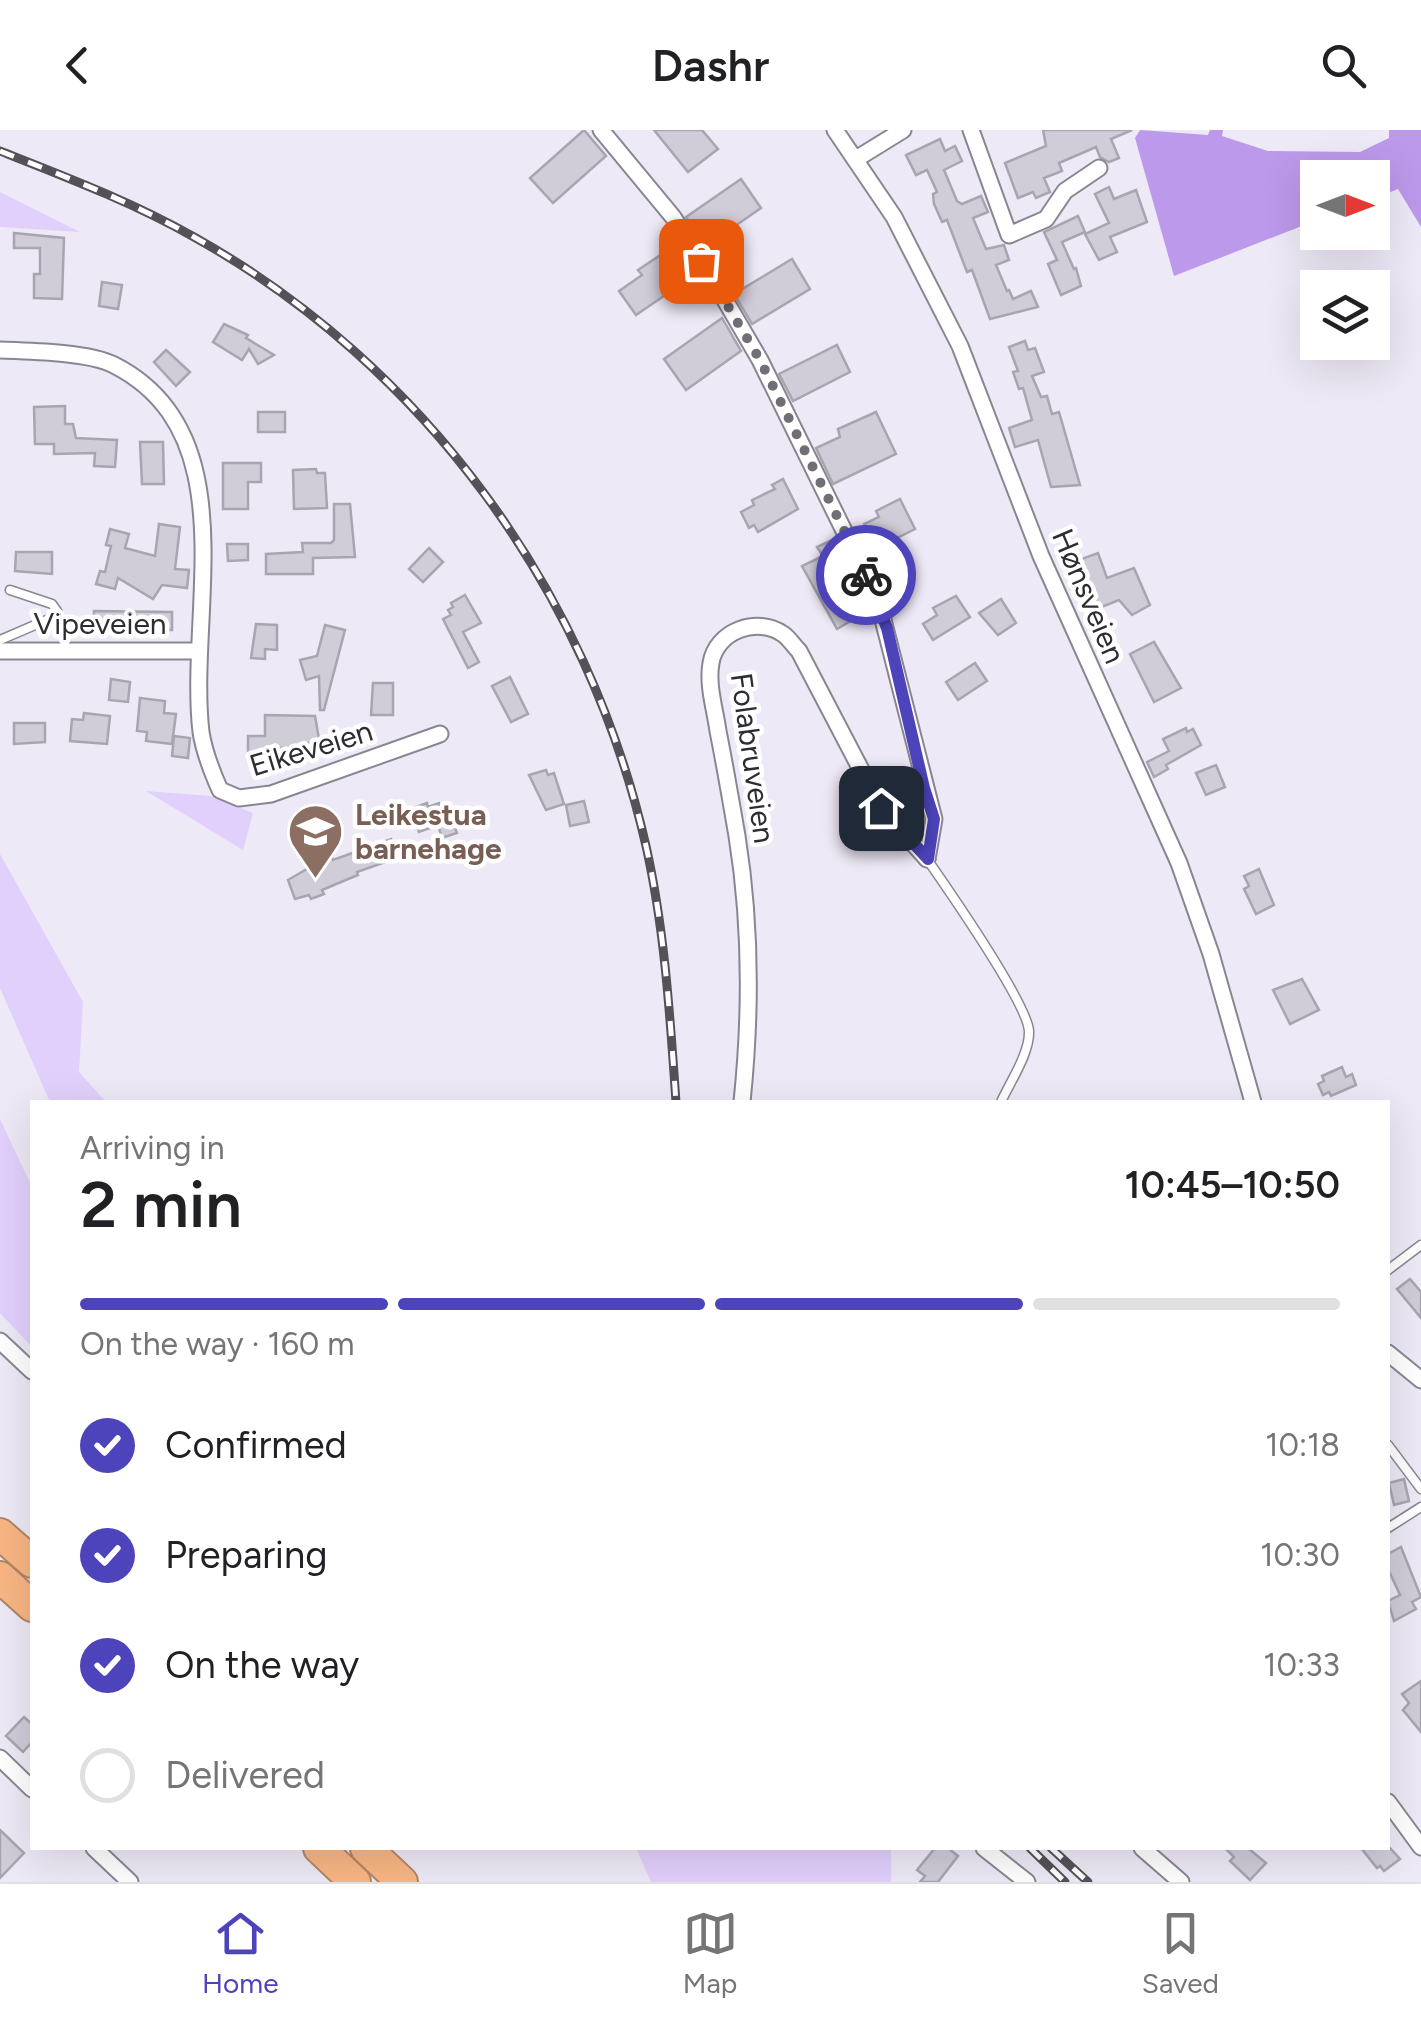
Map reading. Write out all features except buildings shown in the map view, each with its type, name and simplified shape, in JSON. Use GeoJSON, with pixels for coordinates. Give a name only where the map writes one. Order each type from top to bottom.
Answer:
{"type":"FeatureCollection","features":[{"type":"Feature","properties":{"kind":"highway"},"geometry":{"type":"LineString","coordinates":[[0,1534],[30,1560]]}},
{"type":"Feature","properties":{"kind":"highway"},"geometry":{"type":"LineString","coordinates":[[0,1578],[30,1604]]}},
{"type":"Feature","properties":{"kind":"highway"},"geometry":{"type":"LineString","coordinates":[[321,1850],[356,1882]]}},
{"type":"Feature","properties":{"kind":"highway"},"geometry":{"type":"LineString","coordinates":[[368,1850],[402,1882]]}},
{"type":"Feature","properties":{"kind":"street"},"geometry":{"type":"LineString","coordinates":[[601,130],[673,217],[718,288],[760,360],[878,600],[934,819],[928,859]]}},
{"type":"Feature","properties":{"kind":"street","name":"Hønsveien"},"geometry":{"type":"LineString","coordinates":[[835,130],[894,217],[960,346],[1041,556],[1179,863],[1222,990],[1252,1100]]}},
{"type":"Feature","properties":{"kind":"street"},"geometry":{"type":"LineString","coordinates":[[856,159],[902,130]]}},
{"type":"Feature","properties":{"kind":"street"},"geometry":{"type":"LineString","coordinates":[[971,130],[1009,235],[1046,219],[1065,191],[1098,168]]}},
{"type":"Feature","properties":{"kind":"street","name":"Eikeveien"},"geometry":{"type":"LineString","coordinates":[[0,350],[48,352],[111,363],[148,388],[170,410],[185,435],[200,494],[203,542],[201,735],[220,790],[239,798],[271,794],[440,734]]}},
{"type":"Feature","properties":{"kind":"street","name":"Folabruveien"},"geometry":{"type":"LineString","coordinates":[[742,1100],[748,982],[744,906],[710,666],[715,649],[727,636],[757,625],[782,633],[799,650],[881,808],[928,859]]}},
{"type":"Feature","properties":{"kind":"street","name":"Vipeveien"},"geometry":{"type":"LineString","coordinates":[[0,650],[199,651]]}},
{"type":"Feature","properties":{"kind":"street"},"geometry":{"type":"LineString","coordinates":[[0,1341],[30,1369]]}},
{"type":"Feature","properties":{"kind":"street"},"geometry":{"type":"LineString","coordinates":[[1390,1356],[1421,1380]]}},
{"type":"Feature","properties":{"kind":"street"},"geometry":{"type":"LineString","coordinates":[[0,1758],[30,1787]]}},
{"type":"Feature","properties":{"kind":"street"},"geometry":{"type":"LineString","coordinates":[[1390,1805],[1421,1847]]}},
{"type":"Feature","properties":{"kind":"street"},"geometry":{"type":"LineString","coordinates":[[96,1850],[130,1882]]}},
{"type":"Feature","properties":{"kind":"street"},"geometry":{"type":"LineString","coordinates":[[987,1850],[1027,1882]]}},
{"type":"Feature","properties":{"kind":"street"},"geometry":{"type":"LineString","coordinates":[[1144,1850],[1180,1882]]}},
{"type":"Feature","properties":{"kind":"lane"},"geometry":{"type":"LineString","coordinates":[[0,640],[48,619],[57,610],[52,604],[10,590]]}},
{"type":"Feature","properties":{"kind":"lane"},"geometry":{"type":"LineString","coordinates":[[928,859],[1027,1022],[1027,1044],[1003,1100]]}},
{"type":"Feature","properties":{"kind":"lane"},"geometry":{"type":"LineString","coordinates":[[1390,1268],[1421,1245]]}},
{"type":"Feature","properties":{"kind":"lane"},"geometry":{"type":"LineString","coordinates":[[1390,1448],[1421,1489]]}},
{"type":"Feature","properties":{"kind":"lane"},"geometry":{"type":"LineString","coordinates":[[1390,1527],[1421,1508]]}},
{"type":"Feature","properties":{"kind":"shaded area"},"geometry":{"type":"Polygon","coordinates":[[[1140,130],[1208,135],[1210,130],[1223,130],[1222,136],[1268,151],[1360,152],[1389,138],[1389,130],[1421,130],[1421,227],[1398,189],[1390,192],[1390,160],[1300,160],[1300,227],[1174,276],[1135,138],[1140,130]]]}},
{"type":"Feature","properties":{"kind":"shaded area"},"geometry":{"type":"Polygon","coordinates":[[[0,192],[80,232],[0,227],[0,192]]]}},
{"type":"Feature","properties":{"kind":"shaded area"},"geometry":{"type":"Polygon","coordinates":[[[146,791],[211,796],[253,813],[243,850],[146,791]]]}},
{"type":"Feature","properties":{"kind":"shaded area"},"geometry":{"type":"Polygon","coordinates":[[[0,854],[83,1002],[79,1072],[104,1100],[49,1100],[0,988],[0,854]]]}},
{"type":"Feature","properties":{"kind":"shaded area"},"geometry":{"type":"Polygon","coordinates":[[[0,1119],[30,1183],[30,1345],[0,1313],[0,1119]]]}},
{"type":"Feature","properties":{"kind":"shaded area"},"geometry":{"type":"Polygon","coordinates":[[[637,1850],[891,1850],[891,1882],[651,1882],[637,1850]]]}},
{"type":"Feature","properties":{"kind":"railway"},"geometry":{"type":"LineString","coordinates":[[0,151],[171,224],[277,289],[353,350],[423,419],[484,494],[538,575],[583,661],[619,752],[646,846],[658,910],[676,1100]]}},
{"type":"Feature","properties":{"kind":"railway"},"geometry":{"type":"LineString","coordinates":[[1032,1850],[1065,1882]]}},
{"type":"Feature","properties":{"kind":"railway"},"geometry":{"type":"LineString","coordinates":[[1053,1850],[1088,1882]]}},
{"type":"Feature","properties":{"kind":"way so far"},"geometry":{"type":"LineString","coordinates":[[701,261],[760,360],[866,575]]}},
{"type":"Feature","properties":{"kind":"place","name":"Leikestua barnehage"},"geometry":{"type":"Point","coordinates":[316,880]}},
{"type":"Feature","properties":{"kind":"route"},"geometry":{"type":"LineString","coordinates":[[866,575],[887,628],[934,819],[928,859],[881,808]]}}]}
